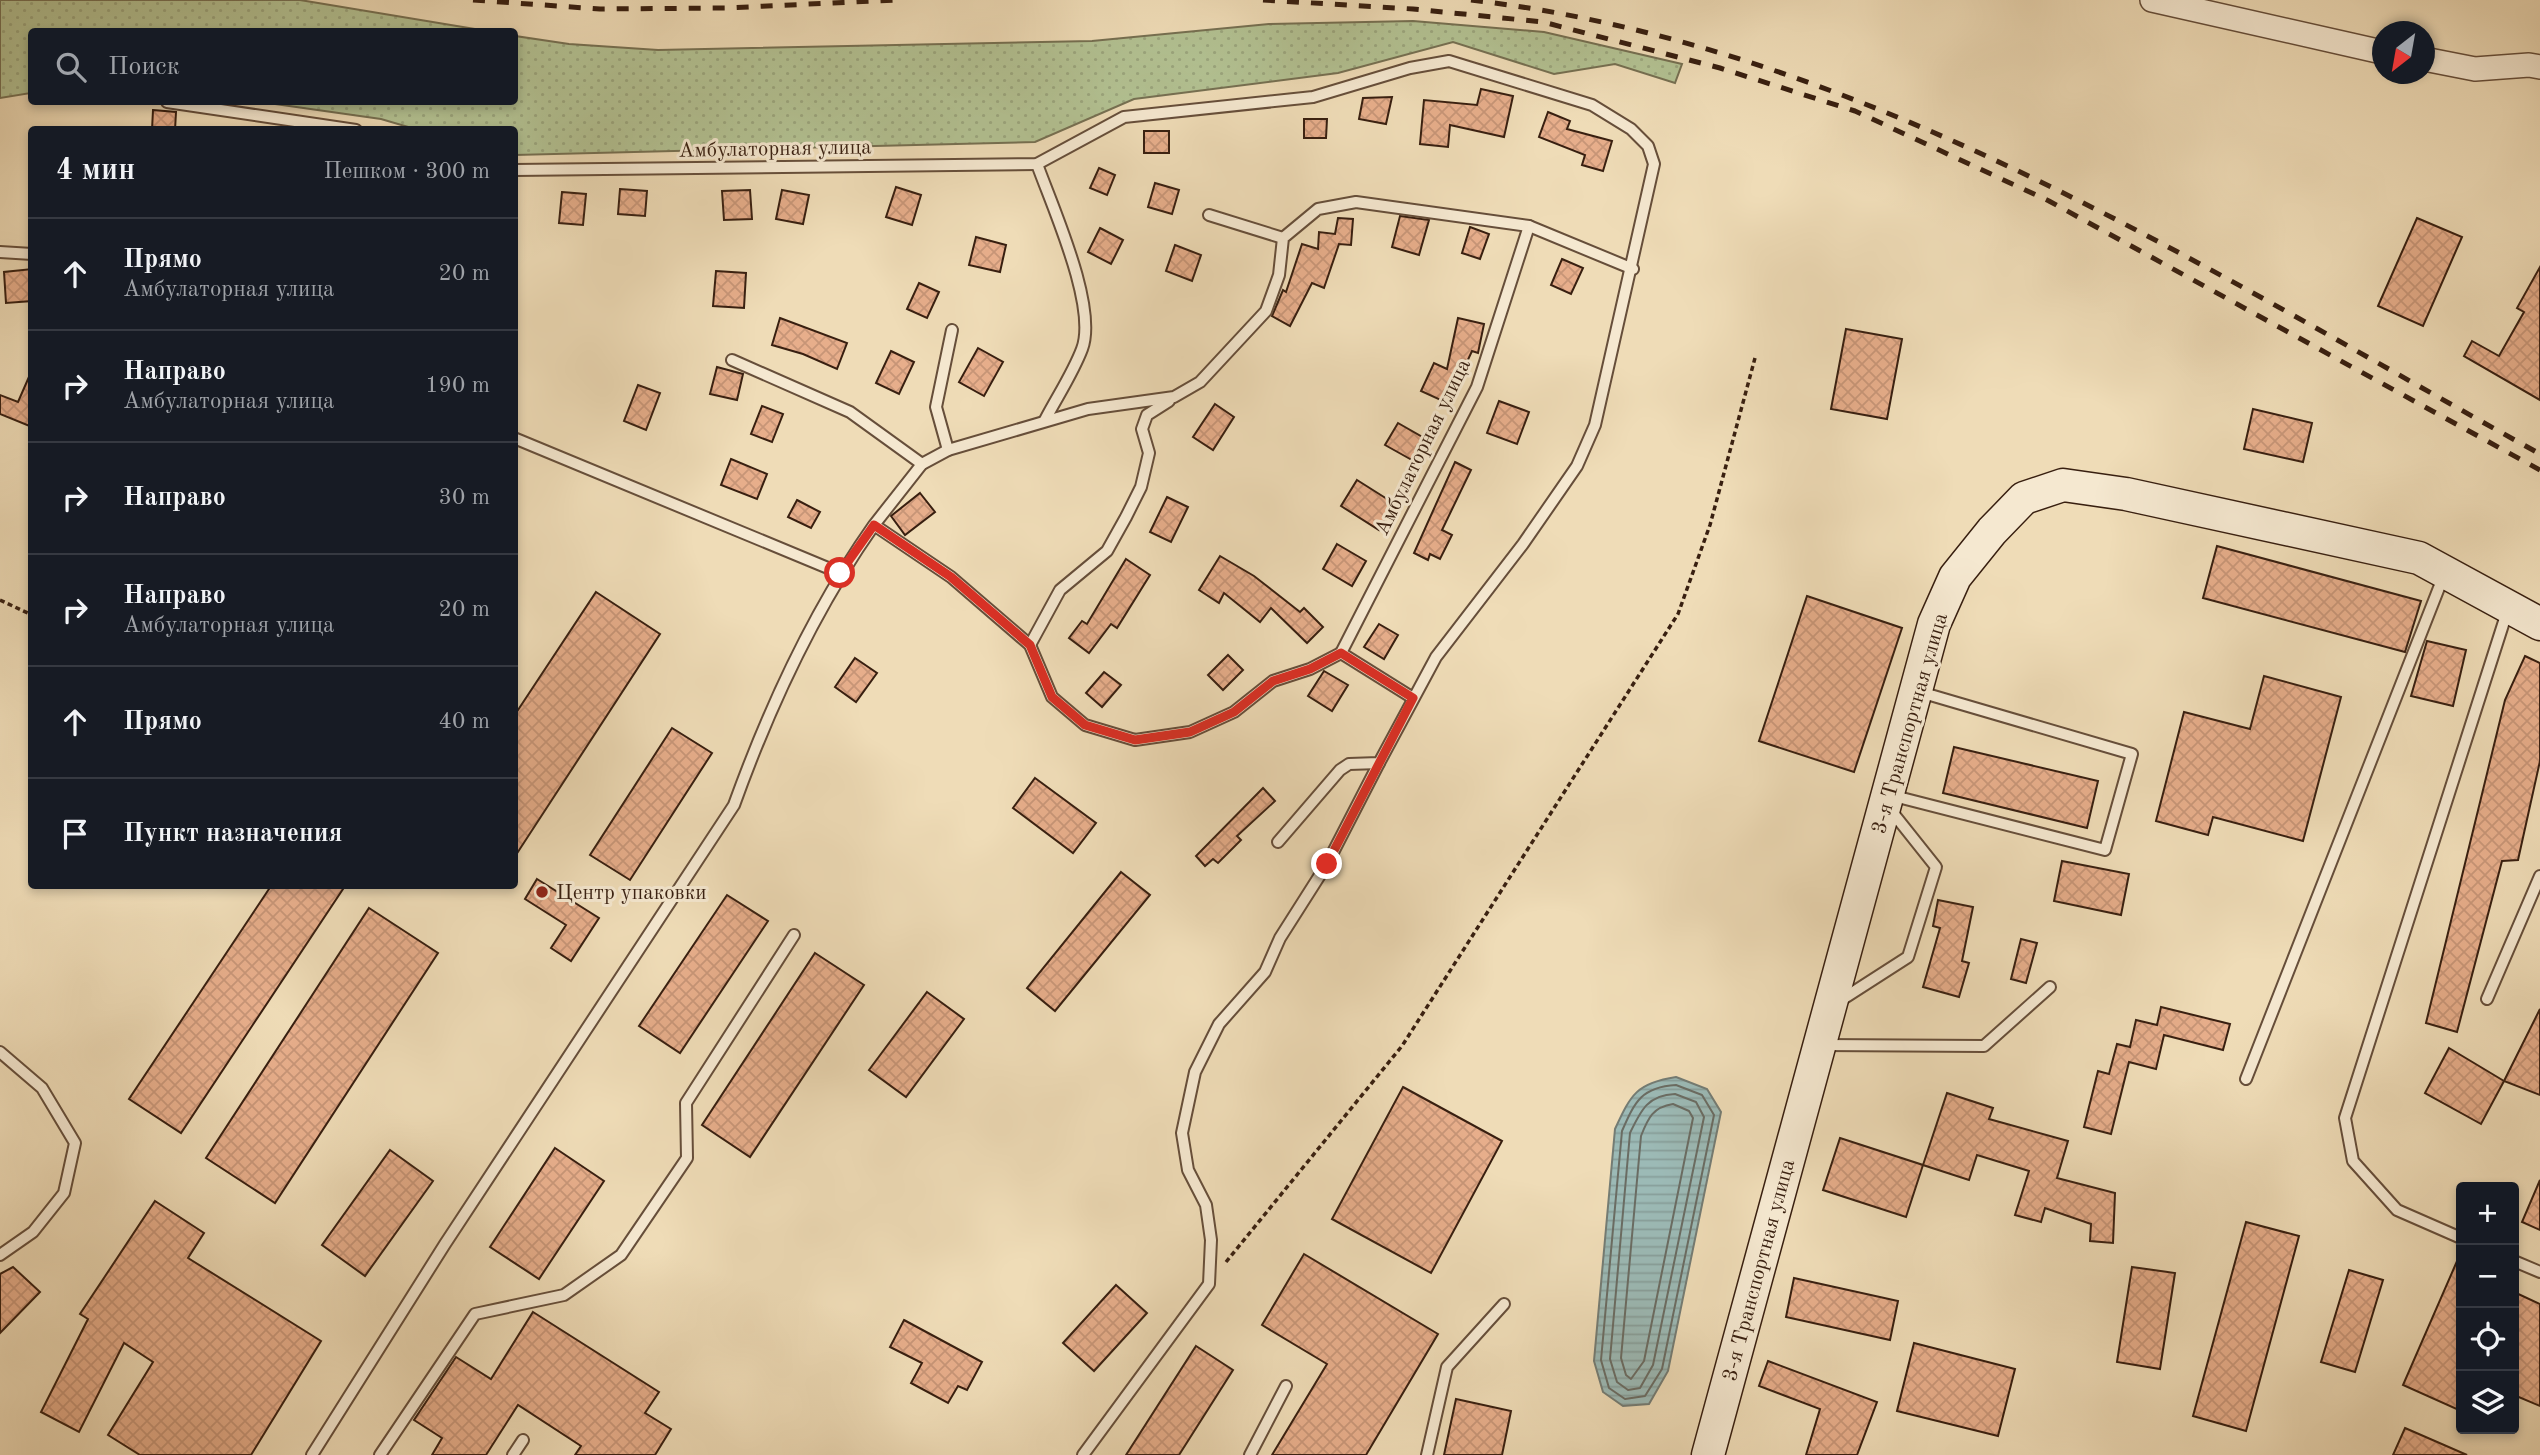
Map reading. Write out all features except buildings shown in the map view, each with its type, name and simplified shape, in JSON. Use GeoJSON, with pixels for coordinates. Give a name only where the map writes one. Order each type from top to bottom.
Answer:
{"type":"FeatureCollection","features":[{"type":"Feature","properties":{"kind":"street"},"geometry":{"type":"LineString","coordinates":[[2152,0],[2372,50]]}},
{"type":"Feature","properties":{"kind":"street"},"geometry":{"type":"LineString","coordinates":[[2435,62],[2475,69],[2529,65],[2540,67]]}},
{"type":"Feature","properties":{"kind":"street","name":"3-я Транспортная улица"},"geometry":{"type":"LineString","coordinates":[[1708,1455],[1934,625],[1955,577],[2024,498],[2063,485],[2126,494],[2418,558],[2540,624]]}},
{"type":"Feature","properties":{"kind":"lane","name":"Амбулаторная улица"},"geometry":{"type":"LineString","coordinates":[[518,170],[1037,164],[1124,117],[1313,97],[1410,68],[1449,61],[1592,105],[1631,128],[1648,146],[1654,164],[1633,269],[1595,425],[1577,466],[1523,544],[1436,657],[1327,864],[1280,938],[1265,972],[1219,1024],[1195,1072],[1182,1133],[1188,1170],[1206,1205],[1211,1240],[1209,1284]]}},
{"type":"Feature","properties":{"kind":"lane"},"geometry":{"type":"LineString","coordinates":[[187,105],[329,126]]}},
{"type":"Feature","properties":{"kind":"lane"},"geometry":{"type":"LineString","coordinates":[[1037,164],[1078,277],[1084,324],[1083,347],[1045,420]]}},
{"type":"Feature","properties":{"kind":"lane"},"geometry":{"type":"LineString","coordinates":[[1030,645],[1060,590],[1107,551],[1141,487],[1149,453],[1142,429],[1147,415],[1200,382],[1266,311],[1279,275],[1283,238],[1318,209],[1356,202],[1529,226],[1633,269]]}},
{"type":"Feature","properties":{"kind":"lane"},"geometry":{"type":"LineString","coordinates":[[1209,215],[1283,238]]}},
{"type":"Feature","properties":{"kind":"lane","name":"Амбулаторная улица"},"geometry":{"type":"LineString","coordinates":[[1341,653],[1477,387],[1529,226]]}},
{"type":"Feature","properties":{"kind":"lane"},"geometry":{"type":"LineString","coordinates":[[0,252],[28,254]]}},
{"type":"Feature","properties":{"kind":"lane"},"geometry":{"type":"LineString","coordinates":[[948,450],[936,407],[952,330]]}},
{"type":"Feature","properties":{"kind":"lane"},"geometry":{"type":"LineString","coordinates":[[732,360],[850,412],[922,464]]}},
{"type":"Feature","properties":{"kind":"lane"},"geometry":{"type":"LineString","coordinates":[[312,1455],[445,1244],[734,805],[757,743],[840,573],[922,464],[948,450],[1045,420],[1088,409],[1174,397]]}},
{"type":"Feature","properties":{"kind":"lane"},"geometry":{"type":"LineString","coordinates":[[518,440],[840,573]]}},
{"type":"Feature","properties":{"kind":"lane"},"geometry":{"type":"LineString","coordinates":[[874,525],[951,577],[1030,645],[1052,697],[1085,725],[1135,740],[1190,732],[1234,712],[1273,681],[1310,669],[1341,653],[1413,698]]}},
{"type":"Feature","properties":{"kind":"lane"},"geometry":{"type":"LineString","coordinates":[[2246,1079],[2445,573]]}},
{"type":"Feature","properties":{"kind":"lane"},"geometry":{"type":"LineString","coordinates":[[2456,1236],[2397,1210],[2353,1161],[2345,1118],[2509,607]]}},
{"type":"Feature","properties":{"kind":"lane"},"geometry":{"type":"LineString","coordinates":[[1886,799],[2105,850],[2132,754],[1916,691]]}},
{"type":"Feature","properties":{"kind":"lane"},"geometry":{"type":"LineString","coordinates":[[1278,842],[1340,770],[1349,764],[1379,763]]}},
{"type":"Feature","properties":{"kind":"lane"},"geometry":{"type":"LineString","coordinates":[[1829,1007],[1908,957],[1936,867],[1886,799]]}},
{"type":"Feature","properties":{"kind":"lane"},"geometry":{"type":"LineString","coordinates":[[2487,999],[2540,876]]}},
{"type":"Feature","properties":{"kind":"lane"},"geometry":{"type":"LineString","coordinates":[[380,1455],[475,1314],[564,1295],[621,1255],[687,1157],[686,1103],[794,934]]}},
{"type":"Feature","properties":{"kind":"lane"},"geometry":{"type":"LineString","coordinates":[[1819,1045],[1984,1046],[2050,986]]}},
{"type":"Feature","properties":{"kind":"lane"},"geometry":{"type":"LineString","coordinates":[[0,1052],[42,1088],[75,1143],[64,1194],[33,1232],[0,1255]]}},
{"type":"Feature","properties":{"kind":"lane"},"geometry":{"type":"LineString","coordinates":[[2519,1263],[2540,1272]]}},
{"type":"Feature","properties":{"kind":"lane"},"geometry":{"type":"LineString","coordinates":[[1083,1455],[1209,1284]]}},
{"type":"Feature","properties":{"kind":"lane"},"geometry":{"type":"LineString","coordinates":[[1427,1455],[1447,1367],[1504,1304]]}},
{"type":"Feature","properties":{"kind":"lane"},"geometry":{"type":"LineString","coordinates":[[1250,1455],[1286,1386]]}},
{"type":"Feature","properties":{"kind":"lane"},"geometry":{"type":"LineString","coordinates":[[513,1455],[523,1440]]}},
{"type":"Feature","properties":{"kind":"path"},"geometry":{"type":"LineString","coordinates":[[1209,1284],[1402,1046],[1678,614],[1710,525],[1755,358]]}},
{"type":"Feature","properties":{"kind":"path"},"geometry":{"type":"LineString","coordinates":[[0,600],[28,613]]}},
{"type":"Feature","properties":{"kind":"green space"},"geometry":{"type":"Polygon","coordinates":[[[0,0],[300,0],[469,28],[28,28],[28,93],[0,98],[0,0]]]}},
{"type":"Feature","properties":{"kind":"green space"},"geometry":{"type":"Polygon","coordinates":[[[1413,21],[1544,32],[1682,64],[1675,83],[1615,64],[1554,74],[1453,42],[1338,73],[1134,99],[1035,142],[518,155],[518,126],[405,126],[381,119],[282,105],[518,105],[518,36],[569,44],[658,50],[1092,41],[1269,24],[1413,21]]]}},
{"type":"Feature","properties":{"kind":"water"},"geometry":{"type":"Polygon","coordinates":[[[1676,1077],[1707,1089],[1721,1112],[1668,1371],[1649,1404],[1623,1406],[1603,1392],[1594,1361],[1615,1129],[1637,1092],[1652,1083],[1676,1077]]]}},
{"type":"Feature","properties":{"kind":"railway"},"geometry":{"type":"LineString","coordinates":[[473,0],[600,9],[725,8],[896,0]]}},
{"type":"Feature","properties":{"kind":"railway"},"geometry":{"type":"LineString","coordinates":[[1263,0],[1413,9],[1543,22],[1720,68],[1855,111],[2049,201],[2540,470]]}},
{"type":"Feature","properties":{"kind":"railway"},"geometry":{"type":"LineString","coordinates":[[1471,0],[1615,25],[1755,64],[1891,115],[2025,174],[2157,241],[2540,454]]}},
{"type":"Feature","properties":{"kind":"place","name":"Центр упаковки"},"geometry":{"type":"Point","coordinates":[542,892]}},
{"type":"Feature","properties":{"kind":"route"},"geometry":{"type":"LineString","coordinates":[[840,573],[874,525],[951,577],[1030,645],[1052,697],[1085,725],[1135,740],[1190,732],[1234,712],[1273,681],[1310,669],[1341,653],[1413,698],[1327,864]]}}]}
